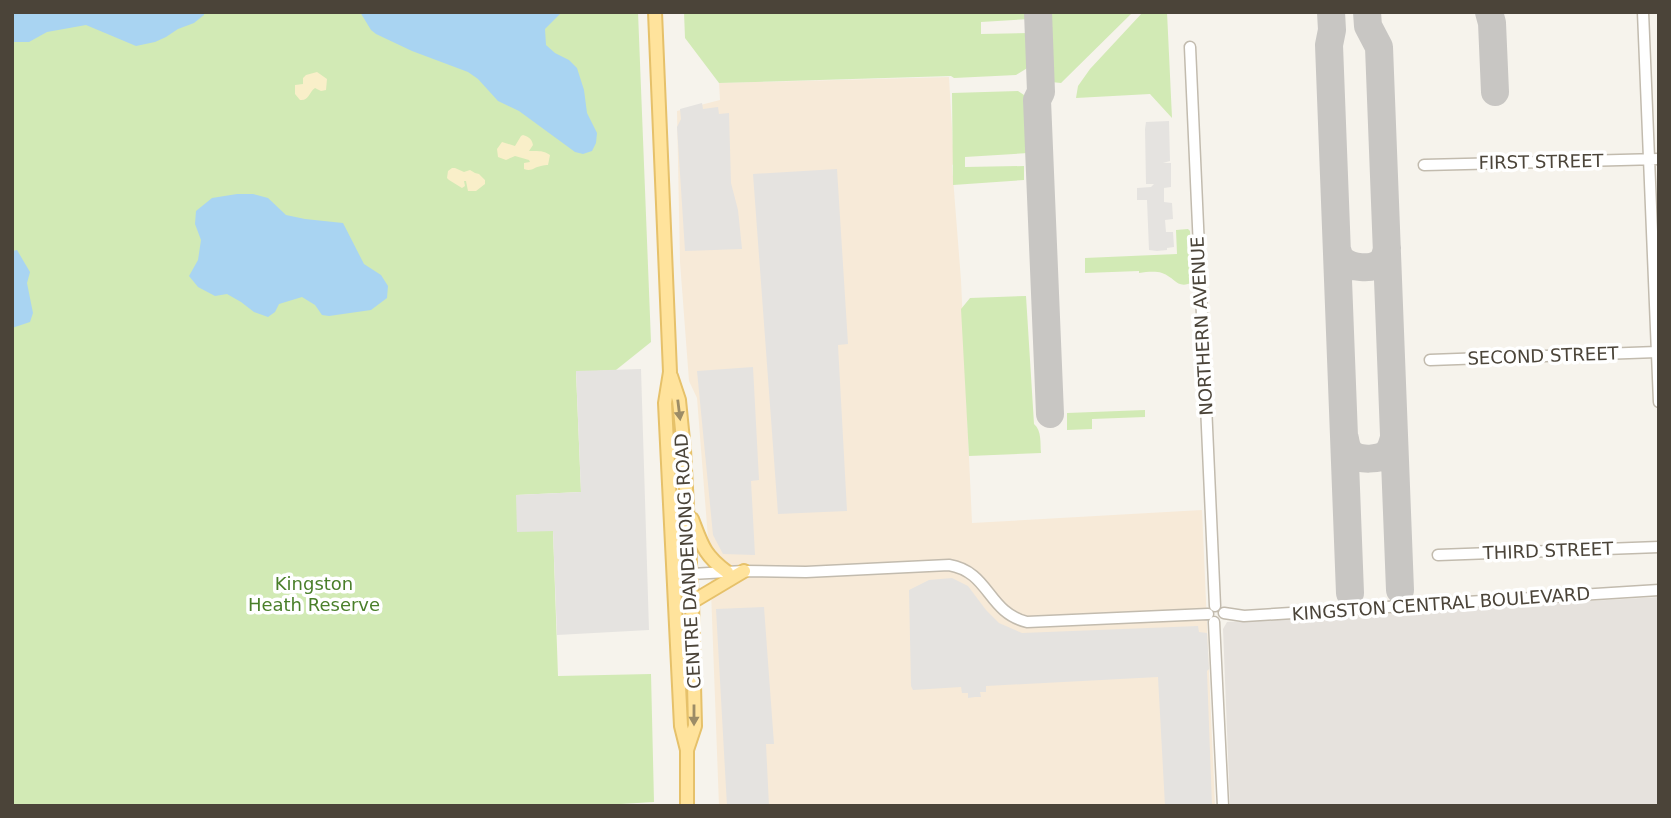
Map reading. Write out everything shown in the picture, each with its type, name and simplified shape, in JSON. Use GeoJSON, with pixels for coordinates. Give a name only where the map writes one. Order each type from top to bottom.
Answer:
{"type":"FeatureCollection","features":[{"type":"Feature","properties":{"kind":"main road","name":"CENTRE DANDENONG ROAD"},"geometry":{"type":"LineString","coordinates":[[655,12],[670,372],[665,403],[681,726],[687,750],[687,806]]}},
{"type":"Feature","properties":{"kind":"main road","name":"CENTRE DANDENONG ROAD"},"geometry":{"type":"LineString","coordinates":[[670,372],[679,400],[687,481],[695,726],[687,750]]}},
{"type":"Feature","properties":{"kind":"main road"},"geometry":{"type":"LineString","coordinates":[[688,509],[707,554],[727,572]]}},
{"type":"Feature","properties":{"kind":"main road"},"geometry":{"type":"LineString","coordinates":[[692,603],[744,571]]}},
{"type":"Feature","properties":{"kind":"street"},"geometry":{"type":"LineString","coordinates":[[1643,12],[1654,160],[1659,401]]}},
{"type":"Feature","properties":{"kind":"street","name":"NORTHERN AVENUE"},"geometry":{"type":"LineString","coordinates":[[1189,47],[1212,614],[1223,806]]}},
{"type":"Feature","properties":{"kind":"street","name":"FIRST STREET"},"geometry":{"type":"LineString","coordinates":[[1424,164],[1654,160]]}},
{"type":"Feature","properties":{"kind":"street","name":"SECOND STREET"},"geometry":{"type":"LineString","coordinates":[[1430,360],[1657,352]]}},
{"type":"Feature","properties":{"kind":"street","name":"THIRD STREET"},"geometry":{"type":"LineString","coordinates":[[1438,555],[1659,547]]}},
{"type":"Feature","properties":{"kind":"street"},"geometry":{"type":"LineString","coordinates":[[674,575],[954,566],[975,575],[1004,611],[1016,619],[1032,623],[1212,614]]}},
{"type":"Feature","properties":{"kind":"street","name":"KINGSTON CENTRAL BOULEVARD"},"geometry":{"type":"LineString","coordinates":[[1212,614],[1220,607],[1224,613],[1244,616],[1659,590]]}},
{"type":"Feature","properties":{"kind":"shaded area"},"geometry":{"type":"Polygon","coordinates":[[[949,77],[972,523],[1202,510],[1215,806],[719,806],[710,564],[697,398],[689,381],[680,262],[677,111],[720,100],[719,83],[949,77]]]}},
{"type":"Feature","properties":{"kind":"shaded area"},"geometry":{"type":"Polygon","coordinates":[[[702,103],[703,109],[718,107],[719,114],[729,113],[731,183],[738,210],[742,249],[685,251],[677,127],[681,119],[680,109],[702,103]]]}},
{"type":"Feature","properties":{"kind":"shaded area"},"geometry":{"type":"Polygon","coordinates":[[[1169,121],[1170,161],[1163,163],[1171,163],[1171,187],[1164,188],[1164,202],[1172,203],[1173,219],[1165,220],[1166,232],[1173,232],[1174,247],[1157,251],[1149,250],[1147,200],[1137,200],[1137,188],[1151,187],[1154,184],[1146,184],[1146,122],[1169,121]]]}},
{"type":"Feature","properties":{"kind":"shaded area"},"geometry":{"type":"Polygon","coordinates":[[[837,169],[848,344],[838,345],[847,511],[778,514],[753,174],[837,169]]]}},
{"type":"Feature","properties":{"kind":"shaded area"},"geometry":{"type":"Polygon","coordinates":[[[753,367],[759,480],[751,481],[755,555],[723,554],[713,535],[697,371],[753,367]]]}},
{"type":"Feature","properties":{"kind":"shaded area"},"geometry":{"type":"Polygon","coordinates":[[[641,369],[649,630],[557,635],[553,531],[517,532],[516,495],[581,492],[576,371],[641,369]]]}},
{"type":"Feature","properties":{"kind":"shaded area"},"geometry":{"type":"Polygon","coordinates":[[[952,578],[968,586],[999,623],[1022,633],[1198,626],[1199,632],[1207,633],[1212,806],[1165,806],[1158,677],[986,686],[986,692],[980,692],[981,697],[968,698],[968,693],[962,693],[961,687],[913,690],[909,590],[929,580],[952,578]]]}},
{"type":"Feature","properties":{"kind":"shaded area"},"geometry":{"type":"Polygon","coordinates":[[[1659,597],[1659,806],[1230,806],[1223,629],[1227,622],[1659,597]]]}},
{"type":"Feature","properties":{"kind":"shaded area"},"geometry":{"type":"Polygon","coordinates":[[[764,607],[774,744],[766,744],[769,806],[727,806],[716,609],[764,607]]]}},
{"type":"Feature","properties":{"kind":"green space","name":"Kingston Heath Reserve"},"geometry":{"type":"Polygon","coordinates":[[[12,12],[638,12],[651,342],[616,370],[576,372],[581,492],[516,495],[553,531],[558,676],[651,674],[654,802],[588,806],[12,806],[12,12]]]}},
{"type":"Feature","properties":{"kind":"green space"},"geometry":{"type":"Polygon","coordinates":[[[684,12],[1030,12],[1030,19],[981,22],[981,34],[1030,33],[1031,53],[1029,67],[1016,75],[719,83],[685,38],[684,12]]]}},
{"type":"Feature","properties":{"kind":"green space"},"geometry":{"type":"Polygon","coordinates":[[[1047,12],[1133,12],[1061,83],[1051,82],[1047,12]]]}},
{"type":"Feature","properties":{"kind":"green space"},"geometry":{"type":"Polygon","coordinates":[[[1143,12],[1167,12],[1172,118],[1150,94],[1076,98],[1078,86],[1090,69],[1143,12]]]}},
{"type":"Feature","properties":{"kind":"green space"},"geometry":{"type":"Polygon","coordinates":[[[1018,91],[1024,95],[1026,104],[1028,153],[965,157],[965,167],[1024,166],[1024,180],[953,185],[952,93],[1018,91]]]}},
{"type":"Feature","properties":{"kind":"green space"},"geometry":{"type":"Polygon","coordinates":[[[1188,229],[1193,282],[1183,285],[1157,272],[1085,273],[1085,258],[1177,254],[1176,230],[1188,229]]]}},
{"type":"Feature","properties":{"kind":"green space"},"geometry":{"type":"Polygon","coordinates":[[[1026,296],[1034,424],[1039,434],[1041,453],[969,456],[961,309],[970,298],[1026,296]]]}},
{"type":"Feature","properties":{"kind":"green space"},"geometry":{"type":"Polygon","coordinates":[[[1145,410],[1145,417],[1092,419],[1092,429],[1067,430],[1067,413],[1145,410]]]}},
{"type":"Feature","properties":{"kind":"sand"},"geometry":{"type":"Polygon","coordinates":[[[317,72],[327,79],[326,90],[315,88],[307,98],[300,100],[295,94],[295,85],[303,84],[306,75],[317,72]]]}},
{"type":"Feature","properties":{"kind":"sand"},"geometry":{"type":"Polygon","coordinates":[[[523,135],[533,143],[529,151],[550,155],[548,165],[527,170],[524,169],[524,163],[530,162],[529,160],[515,156],[506,160],[498,157],[497,149],[502,142],[515,146],[523,135]]]}},
{"type":"Feature","properties":{"kind":"sand"},"geometry":{"type":"Polygon","coordinates":[[[452,168],[479,174],[485,184],[476,191],[468,191],[466,181],[462,188],[447,178],[448,171],[452,168]]]}},
{"type":"Feature","properties":{"kind":"water"},"geometry":{"type":"Polygon","coordinates":[[[12,12],[204,12],[204,15],[166,37],[136,46],[86,25],[47,32],[29,42],[12,42],[12,12]]]}},
{"type":"Feature","properties":{"kind":"water"},"geometry":{"type":"Polygon","coordinates":[[[360,12],[562,12],[545,29],[546,45],[577,68],[587,113],[597,133],[592,151],[583,154],[575,152],[519,111],[498,101],[468,72],[376,34],[360,12]]]}},
{"type":"Feature","properties":{"kind":"water"},"geometry":{"type":"Polygon","coordinates":[[[237,194],[268,198],[286,215],[343,223],[364,264],[381,275],[388,286],[387,298],[371,310],[329,316],[322,315],[315,305],[302,297],[279,304],[275,312],[268,317],[254,312],[227,294],[215,296],[198,287],[189,276],[198,260],[201,240],[195,224],[196,211],[212,198],[237,194]]]}},
{"type":"Feature","properties":{"kind":"water"},"geometry":{"type":"Polygon","coordinates":[[[17,250],[30,272],[27,283],[33,313],[30,322],[12,328],[12,251],[17,250]]]}},
{"type":"Feature","properties":{"kind":"taxiway"},"geometry":{"type":"LineString","coordinates":[[1038,12],[1041,92],[1037,100],[1050,414]]}},
{"type":"Feature","properties":{"kind":"taxiway"},"geometry":{"type":"LineString","coordinates":[[1331,12],[1329,45],[1350,593]]}},
{"type":"Feature","properties":{"kind":"taxiway"},"geometry":{"type":"LineString","coordinates":[[1367,12],[1368,26],[1379,47],[1400,590]]}},
{"type":"Feature","properties":{"kind":"taxiway"},"geometry":{"type":"LineString","coordinates":[[1489,12],[1492,23],[1495,92]]}},
{"type":"Feature","properties":{"kind":"taxiway"},"geometry":{"type":"LineString","coordinates":[[1337,250],[1346,263],[1367,267],[1382,261],[1387,248]]}},
{"type":"Feature","properties":{"kind":"taxiway"},"geometry":{"type":"LineString","coordinates":[[1345,439],[1351,453],[1356,457],[1370,459],[1386,454],[1394,438]]}}]}
